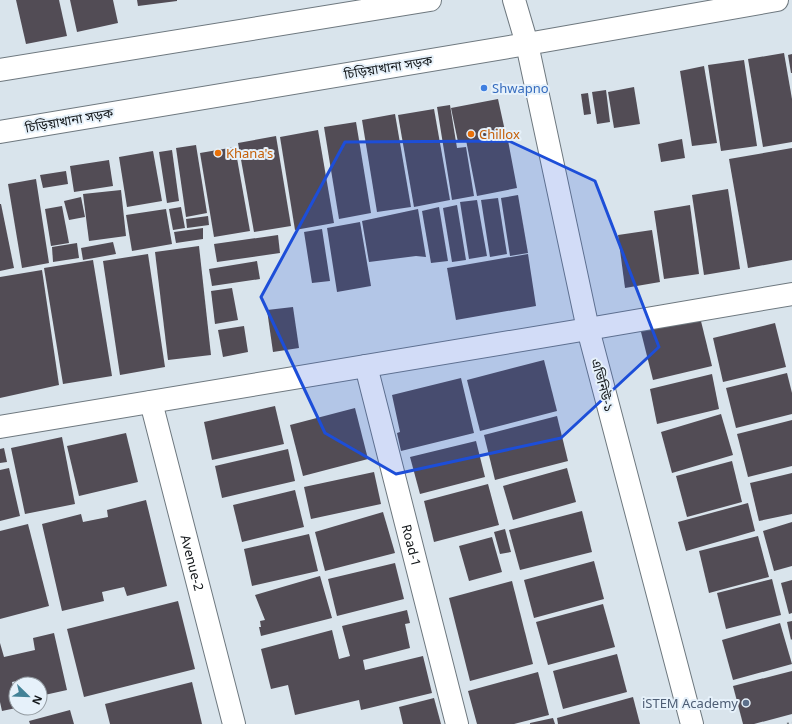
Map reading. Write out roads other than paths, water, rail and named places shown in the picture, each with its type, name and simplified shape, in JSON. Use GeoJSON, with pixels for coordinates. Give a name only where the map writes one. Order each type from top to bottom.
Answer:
{"type":"FeatureCollection","features":[{"type":"Feature","properties":{"kind":"street"},"geometry":{"type":"LineString","coordinates":[[0,70],[430,0]]}},
{"type":"Feature","properties":{"kind":"street","name":"এভিনিউ-১"},"geometry":{"type":"LineString","coordinates":[[514,0],[527,44],[588,329],[692,724]]}},
{"type":"Feature","properties":{"kind":"street","name":"চিড়িয়াখানা সড়ক"},"geometry":{"type":"LineString","coordinates":[[0,132],[527,44],[777,0]]}},
{"type":"Feature","properties":{"kind":"street"},"geometry":{"type":"LineString","coordinates":[[0,427],[791,296]]}},
{"type":"Feature","properties":{"kind":"street","name":"Road-1"},"geometry":{"type":"LineString","coordinates":[[366,366],[457,724]]}},
{"type":"Feature","properties":{"kind":"street","name":"Avenue-2"},"geometry":{"type":"LineString","coordinates":[[150,402],[234,724]]}},
{"type":"Feature","properties":{"kind":"place","name":"Shwapno"},"geometry":{"type":"Point","coordinates":[484,88]}},
{"type":"Feature","properties":{"kind":"place","name":"Chillox"},"geometry":{"type":"Point","coordinates":[471,134]}},
{"type":"Feature","properties":{"kind":"place","name":"Khana's"},"geometry":{"type":"Point","coordinates":[218,153]}},
{"type":"Feature","properties":{"kind":"place","name":"iSTEM Academy"},"geometry":{"type":"Point","coordinates":[746,703]}}]}
